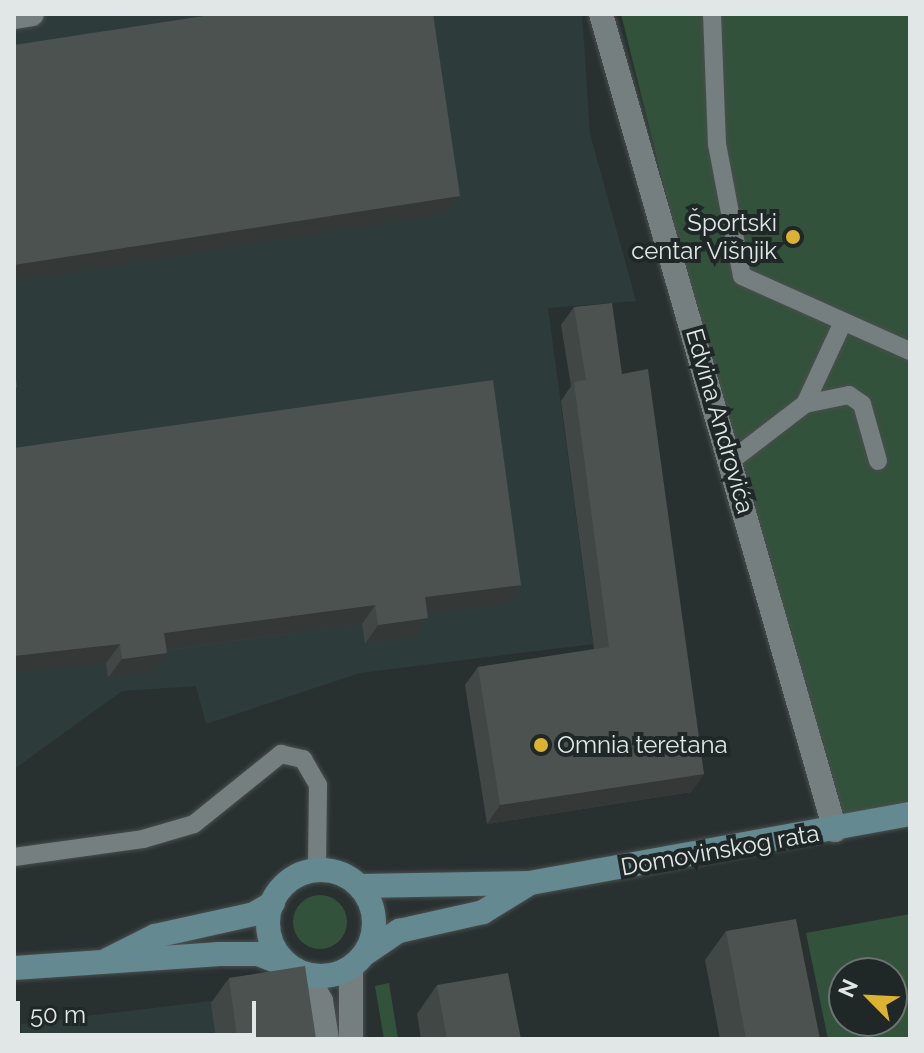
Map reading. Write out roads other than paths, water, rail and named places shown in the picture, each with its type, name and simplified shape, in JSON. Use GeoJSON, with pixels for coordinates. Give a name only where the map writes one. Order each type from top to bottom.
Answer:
{"type":"FeatureCollection","features":[{"type":"Feature","properties":{"kind":"main road","name":"Domovinskog rata"},"geometry":{"type":"LineString","coordinates":[[360,886],[530,883],[910,814]]}},
{"type":"Feature","properties":{"kind":"main road"},"geometry":{"type":"LineString","coordinates":[[14,968],[258,954],[298,970],[358,960],[374,924],[360,886],[317,870],[290,880],[273,903],[254,914],[155,936],[101,963]]}},
{"type":"Feature","properties":{"kind":"main road","name":"Domovinskog rata"},"geometry":{"type":"LineString","coordinates":[[358,960],[399,931],[483,912],[530,883]]}},
{"type":"Feature","properties":{"kind":"main road"},"geometry":{"type":"LineString","coordinates":[[273,903],[270,937],[298,970]]}},
{"type":"Feature","properties":{"kind":"street"},"geometry":{"type":"LineString","coordinates":[[14,17],[32,14]]}},
{"type":"Feature","properties":{"kind":"street","name":"Edvina Androvića"},"geometry":{"type":"LineString","coordinates":[[601,14],[732,460],[835,830]]}},
{"type":"Feature","properties":{"kind":"street"},"geometry":{"type":"LineString","coordinates":[[351,1039],[358,960]]}},
{"type":"Feature","properties":{"kind":"street"},"geometry":{"type":"LineString","coordinates":[[298,970],[321,1001],[327,1039]]}},
{"type":"Feature","properties":{"kind":"lane"},"geometry":{"type":"LineString","coordinates":[[712,14],[717,144],[742,276],[910,351]]}},
{"type":"Feature","properties":{"kind":"lane"},"geometry":{"type":"LineString","coordinates":[[805,404],[843,322]]}},
{"type":"Feature","properties":{"kind":"lane"},"geometry":{"type":"LineString","coordinates":[[732,460],[805,404],[849,395],[862,404],[878,461]]}},
{"type":"Feature","properties":{"kind":"lane"},"geometry":{"type":"LineString","coordinates":[[14,857],[143,839],[194,824],[281,754],[303,759],[318,785],[317,870]]}},
{"type":"Feature","properties":{"kind":"place","name":"Športski centar Višnjik"},"geometry":{"type":"Point","coordinates":[793,237]}},
{"type":"Feature","properties":{"kind":"place","name":"Omnia teretana"},"geometry":{"type":"Point","coordinates":[541,745]}}]}
